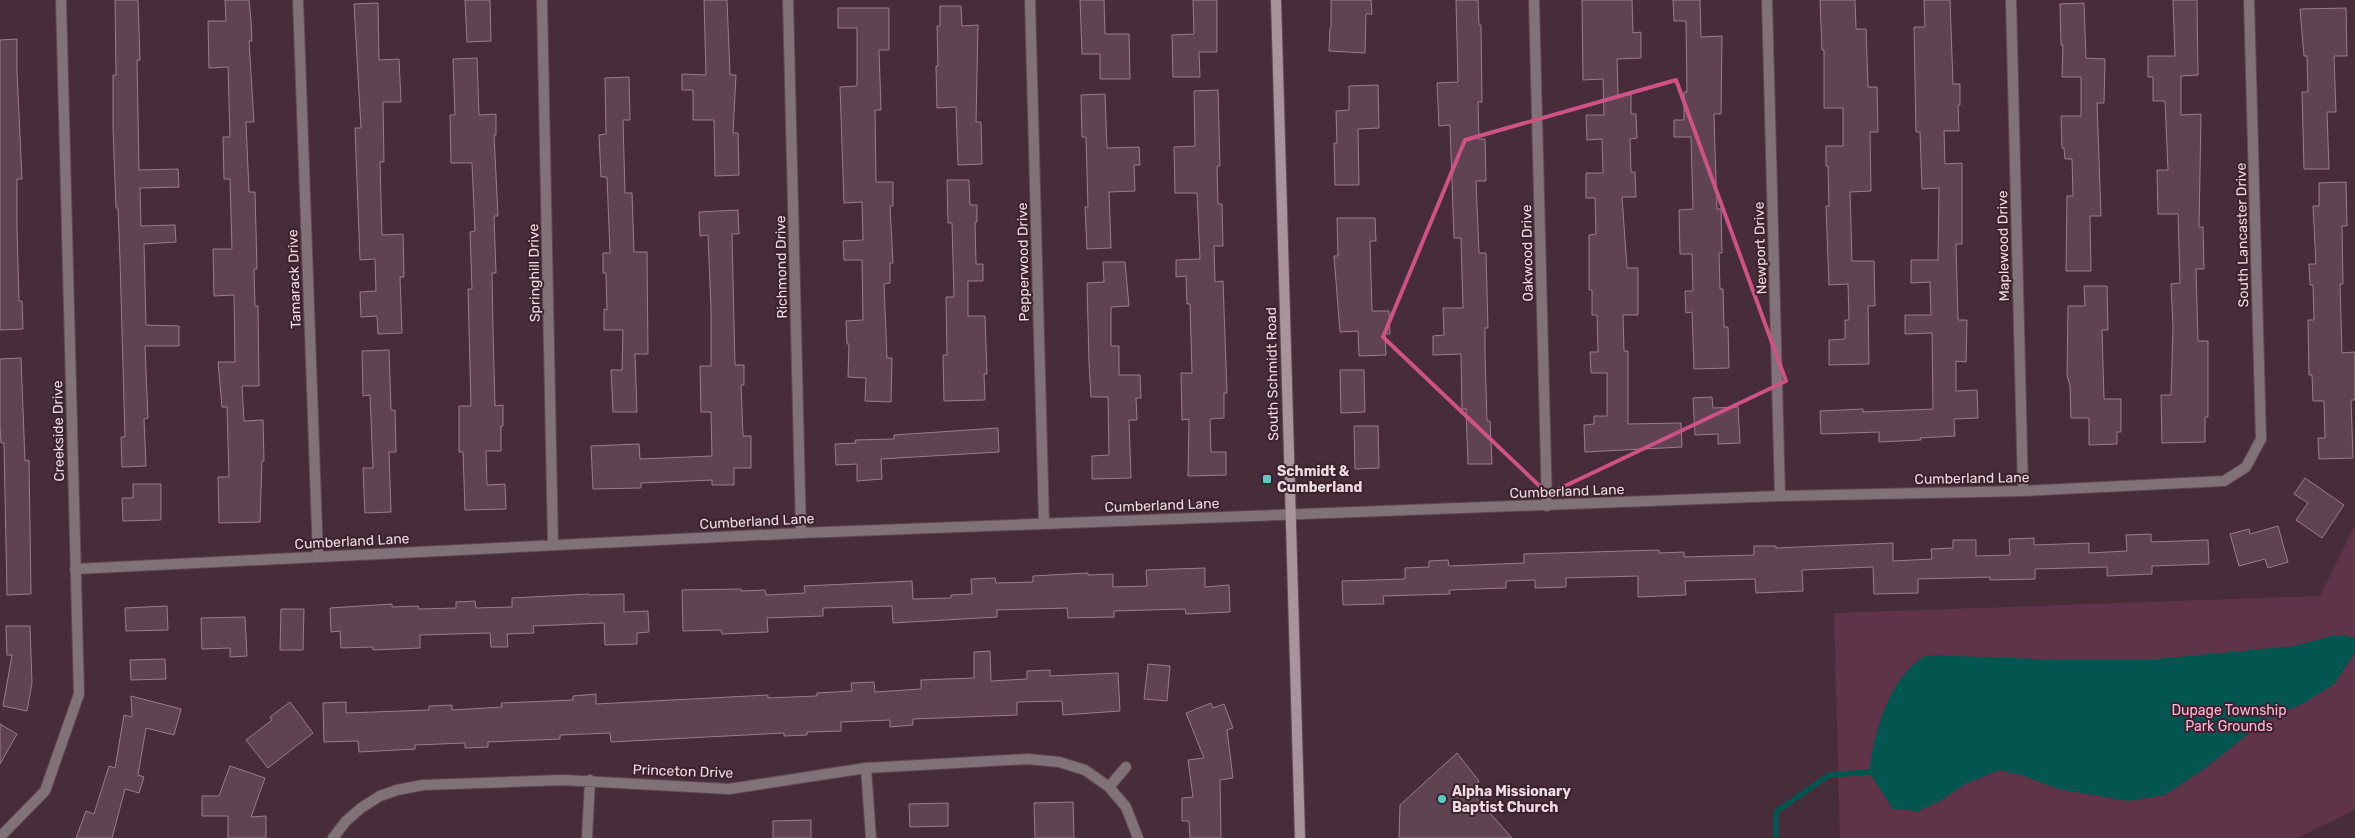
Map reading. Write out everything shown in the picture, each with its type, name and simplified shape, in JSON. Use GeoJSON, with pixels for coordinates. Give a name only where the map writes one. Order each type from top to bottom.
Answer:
{"type":"FeatureCollection","features":[{"type":"Feature","properties":{"kind":"street","name":"Creekside Drive"},"geometry":{"type":"LineString","coordinates":[[0,837],[45,791],[79,694],[61,0]]}},
{"type":"Feature","properties":{"kind":"street","name":"Tamarack Drive"},"geometry":{"type":"LineString","coordinates":[[298,0],[318,557]]}},
{"type":"Feature","properties":{"kind":"street","name":"Springhill Drive"},"geometry":{"type":"LineString","coordinates":[[542,0],[553,545]]}},
{"type":"Feature","properties":{"kind":"street","name":"Richmond Drive"},"geometry":{"type":"LineString","coordinates":[[788,0],[801,533]]}},
{"type":"Feature","properties":{"kind":"street","name":"Pepperwood Drive"},"geometry":{"type":"LineString","coordinates":[[1030,0],[1044,524]]}},
{"type":"Feature","properties":{"kind":"street","name":"South Schmidt Road"},"geometry":{"type":"LineString","coordinates":[[1276,0],[1289,514],[1300,838]]}},
{"type":"Feature","properties":{"kind":"street","name":"Oakwood Drive"},"geometry":{"type":"LineString","coordinates":[[1534,0],[1547,506]]}},
{"type":"Feature","properties":{"kind":"street","name":"Newport Drive"},"geometry":{"type":"LineString","coordinates":[[1767,0],[1780,496]]}},
{"type":"Feature","properties":{"kind":"street","name":"Maplewood Drive"},"geometry":{"type":"LineString","coordinates":[[2011,0],[2023,491]]}},
{"type":"Feature","properties":{"kind":"street","name":"South Lancaster Drive"},"geometry":{"type":"LineString","coordinates":[[2246,467],[2260,439],[2249,0]]}},
{"type":"Feature","properties":{"kind":"street","name":"Cumberland Lane"},"geometry":{"type":"LineString","coordinates":[[75,568],[801,533],[1780,496],[2023,491],[2224,481],[2246,467]]}},
{"type":"Feature","properties":{"kind":"street","name":"Princeton Drive"},"geometry":{"type":"LineString","coordinates":[[333,838],[346,821],[361,808],[380,796],[422,785],[590,780],[729,789],[866,768],[1028,758],[1059,762],[1085,770],[1109,788],[1126,807],[1138,838]]}},
{"type":"Feature","properties":{"kind":"street"},"geometry":{"type":"LineString","coordinates":[[1109,788],[1126,767]]}},
{"type":"Feature","properties":{"kind":"street"},"geometry":{"type":"LineString","coordinates":[[866,768],[871,838]]}},
{"type":"Feature","properties":{"kind":"street"},"geometry":{"type":"LineString","coordinates":[[587,838],[590,780]]}},
{"type":"Feature","properties":{"kind":"highlighted area"},"geometry":{"type":"Polygon","coordinates":[[[1676,80],[1786,381],[1548,494],[1383,337],[1465,140],[1676,80]]]}},
{"type":"Feature","properties":{"kind":"green space","name":"Dupage Township Park Grounds"},"geometry":{"type":"Polygon","coordinates":[[[2355,525],[2355,810],[2297,838],[1840,838],[1834,613],[2320,596],[2355,525]]]}},
{"type":"Feature","properties":{"kind":"shaded area"},"geometry":{"type":"Polygon","coordinates":[[[2335,635],[2355,637],[2355,653],[2334,684],[2304,703],[2265,721],[2204,769],[2165,795],[2128,801],[2059,789],[2024,776],[2000,770],[1965,784],[1940,801],[1918,811],[1893,809],[1869,772],[1879,723],[1893,691],[1913,665],[1926,655],[2068,660],[2146,660],[2294,646],[2335,635]]]}},
{"type":"Feature","properties":{"kind":"building"},"geometry":{"type":"Polygon","coordinates":[[[115,0],[138,0],[140,60],[137,60],[139,170],[178,169],[179,187],[140,188],[141,226],[175,225],[176,242],[144,244],[146,325],[179,326],[179,346],[145,346],[148,418],[144,419],[146,466],[122,467],[121,437],[125,437],[118,208],[116,208],[113,128],[113,75],[116,75],[115,0]]]}},
{"type":"Feature","properties":{"kind":"building"},"geometry":{"type":"Polygon","coordinates":[[[225,0],[249,0],[251,20],[252,41],[249,41],[254,122],[246,122],[249,192],[255,192],[257,269],[254,269],[255,306],[258,306],[259,386],[242,386],[244,421],[263,420],[264,461],[262,461],[260,522],[219,523],[218,477],[229,477],[227,407],[222,407],[218,362],[235,362],[234,295],[214,296],[213,249],[232,249],[230,179],[224,179],[223,137],[230,137],[228,67],[209,68],[208,21],[226,21],[225,0]]]}},
{"type":"Feature","properties":{"kind":"building"},"geometry":{"type":"Polygon","coordinates":[[[465,0],[490,0],[491,41],[467,42],[465,0]]]}},
{"type":"Feature","properties":{"kind":"building"},"geometry":{"type":"Polygon","coordinates":[[[704,0],[727,0],[730,75],[736,75],[733,133],[738,133],[739,175],[715,176],[714,120],[693,120],[693,90],[682,90],[682,74],[706,75],[704,0]]]}},
{"type":"Feature","properties":{"kind":"building"},"geometry":{"type":"Polygon","coordinates":[[[1080,0],[1104,0],[1105,34],[1129,34],[1130,79],[1100,79],[1100,54],[1082,54],[1080,0]]]}},
{"type":"Feature","properties":{"kind":"building"},"geometry":{"type":"Polygon","coordinates":[[[1193,0],[1217,0],[1217,52],[1199,52],[1200,77],[1173,77],[1172,35],[1194,34],[1193,0]]]}},
{"type":"Feature","properties":{"kind":"building"},"geometry":{"type":"Polygon","coordinates":[[[1331,0],[1371,0],[1372,14],[1366,14],[1365,53],[1329,51],[1331,0]]]}},
{"type":"Feature","properties":{"kind":"building"},"geometry":{"type":"Polygon","coordinates":[[[1456,0],[1478,0],[1479,25],[1481,25],[1482,102],[1478,102],[1479,139],[1485,139],[1486,181],[1476,181],[1479,253],[1486,253],[1488,328],[1485,328],[1485,354],[1487,421],[1490,421],[1492,464],[1468,464],[1466,409],[1462,409],[1461,354],[1433,355],[1433,336],[1444,335],[1443,308],[1463,308],[1461,238],[1454,238],[1450,125],[1439,126],[1437,83],[1458,82],[1456,0]]]}},
{"type":"Feature","properties":{"kind":"building"},"geometry":{"type":"Polygon","coordinates":[[[1582,0],[1632,0],[1633,33],[1641,32],[1641,58],[1617,59],[1618,95],[1631,95],[1631,114],[1636,114],[1637,138],[1630,139],[1631,172],[1635,172],[1636,197],[1622,197],[1627,268],[1638,268],[1638,315],[1623,315],[1624,351],[1628,351],[1628,424],[1681,423],[1682,447],[1585,452],[1584,425],[1594,424],[1594,416],[1607,416],[1607,373],[1591,373],[1590,352],[1598,352],[1597,315],[1592,315],[1592,290],[1589,290],[1589,235],[1596,234],[1595,198],[1586,198],[1586,173],[1603,173],[1602,139],[1587,140],[1586,115],[1604,115],[1603,79],[1583,80],[1582,0]]]}},
{"type":"Feature","properties":{"kind":"building"},"geometry":{"type":"Polygon","coordinates":[[[1673,0],[1700,0],[1701,37],[1722,36],[1721,114],[1714,114],[1717,209],[1721,209],[1722,253],[1719,253],[1720,289],[1723,289],[1724,327],[1728,327],[1729,368],[1694,369],[1692,312],[1686,313],[1685,291],[1693,291],[1692,254],[1680,254],[1679,210],[1693,209],[1691,137],[1674,137],[1674,120],[1684,120],[1684,92],[1687,92],[1686,21],[1674,21],[1673,0]]]}},
{"type":"Feature","properties":{"kind":"building"},"geometry":{"type":"Polygon","coordinates":[[[1820,0],[1855,0],[1856,29],[1866,29],[1868,87],[1877,87],[1878,132],[1870,132],[1871,191],[1850,192],[1852,261],[1874,261],[1875,306],[1868,306],[1869,364],[1829,365],[1829,340],[1845,339],[1845,320],[1849,320],[1848,284],[1829,285],[1826,206],[1829,206],[1826,146],[1843,146],[1843,108],[1824,108],[1824,50],[1822,50],[1820,0]]]}},
{"type":"Feature","properties":{"kind":"building"},"geometry":{"type":"Polygon","coordinates":[[[1924,0],[1950,0],[1953,84],[1960,84],[1960,105],[1958,105],[1959,131],[1944,131],[1945,164],[1962,163],[1962,244],[1956,244],[1958,320],[1967,320],[1966,362],[1956,361],[1956,391],[1977,390],[1978,418],[1954,419],[1955,436],[1920,438],[1921,440],[1879,442],[1879,432],[1821,434],[1820,411],[1863,409],[1863,412],[1933,409],[1932,333],[1905,334],[1905,315],[1931,315],[1930,282],[1911,283],[1911,260],[1938,260],[1939,188],[1922,189],[1920,132],[1916,132],[1914,27],[1925,27],[1924,0]]]}},
{"type":"Feature","properties":{"kind":"building"},"geometry":{"type":"Polygon","coordinates":[[[2173,0],[2197,0],[2198,75],[2181,76],[2181,115],[2201,114],[2199,227],[2203,227],[2204,269],[2196,269],[2198,341],[2208,341],[2208,417],[2205,417],[2205,442],[2162,443],[2161,395],[2171,395],[2173,327],[2171,284],[2180,283],[2178,214],[2158,214],[2157,170],[2168,170],[2165,101],[2153,101],[2153,77],[2148,77],[2148,56],[2175,56],[2173,0]]]}},
{"type":"Feature","properties":{"kind":"building"},"geometry":{"type":"Polygon","coordinates":[[[378,3],[379,60],[399,59],[401,102],[383,102],[384,162],[380,162],[382,235],[403,234],[404,277],[400,277],[402,333],[378,334],[377,316],[361,317],[360,292],[376,291],[375,259],[360,260],[355,128],[361,128],[354,4],[378,3]]]}},
{"type":"Feature","properties":{"kind":"building"},"geometry":{"type":"Polygon","coordinates":[[[2084,3],[2086,58],[2105,59],[2104,103],[2097,103],[2101,216],[2090,216],[2091,271],[2066,271],[2067,196],[2073,196],[2072,159],[2065,159],[2064,148],[2062,148],[2061,116],[2081,116],[2081,77],[2062,77],[2063,45],[2061,45],[2060,4],[2084,3]]]}},
{"type":"Feature","properties":{"kind":"building"},"geometry":{"type":"Polygon","coordinates":[[[940,6],[961,6],[962,26],[978,25],[976,122],[981,122],[982,164],[958,165],[956,107],[937,108],[937,26],[940,26],[940,6]]]}},
{"type":"Feature","properties":{"kind":"building"},"geometry":{"type":"Polygon","coordinates":[[[838,8],[889,8],[889,50],[879,50],[881,110],[875,110],[876,182],[893,182],[893,206],[890,206],[893,263],[890,263],[890,283],[884,284],[887,358],[892,358],[891,402],[865,401],[866,378],[848,377],[849,344],[847,344],[846,321],[863,320],[862,260],[844,260],[843,241],[863,240],[862,202],[844,203],[840,87],[857,86],[857,28],[838,28],[838,8]]]}},
{"type":"Feature","properties":{"kind":"building"},"geometry":{"type":"Polygon","coordinates":[[[2346,8],[2347,56],[2334,56],[2336,112],[2327,112],[2329,169],[2304,169],[2302,92],[2308,92],[2307,56],[2304,56],[2300,9],[2346,8]]]}},
{"type":"Feature","properties":{"kind":"building"},"geometry":{"type":"Polygon","coordinates":[[[17,39],[22,179],[17,179],[17,229],[19,301],[22,301],[23,329],[0,330],[0,40],[17,39]]]}},
{"type":"Feature","properties":{"kind":"building"},"geometry":{"type":"Polygon","coordinates":[[[477,58],[479,115],[496,114],[496,135],[494,135],[498,216],[494,216],[496,273],[492,273],[493,331],[495,406],[503,405],[501,451],[486,451],[487,485],[505,484],[506,509],[465,510],[463,452],[459,452],[459,406],[471,406],[468,289],[472,289],[470,232],[475,231],[472,163],[451,163],[450,115],[455,115],[453,59],[477,58]]]}},
{"type":"Feature","properties":{"kind":"building"},"geometry":{"type":"Polygon","coordinates":[[[629,77],[630,120],[623,120],[625,193],[632,193],[634,252],[647,252],[648,354],[635,354],[637,412],[613,412],[611,370],[622,370],[623,330],[604,330],[604,309],[607,310],[606,273],[603,273],[603,253],[610,253],[607,177],[601,177],[599,135],[606,134],[605,78],[629,77]]]}},
{"type":"Feature","properties":{"kind":"building"},"geometry":{"type":"Polygon","coordinates":[[[1378,85],[1379,128],[1358,129],[1359,185],[1335,185],[1334,143],[1337,143],[1336,111],[1349,110],[1349,86],[1378,85]]]}},
{"type":"Feature","properties":{"kind":"building"},"geometry":{"type":"Polygon","coordinates":[[[1218,90],[1220,166],[1217,166],[1218,204],[1222,204],[1223,246],[1214,246],[1215,282],[1223,281],[1227,393],[1224,393],[1224,418],[1210,419],[1211,452],[1226,452],[1226,475],[1188,476],[1189,419],[1182,420],[1181,373],[1192,373],[1190,304],[1187,304],[1186,276],[1176,277],[1176,260],[1200,259],[1197,193],[1175,193],[1174,147],[1195,146],[1194,91],[1218,90]]]}},
{"type":"Feature","properties":{"kind":"building"},"geometry":{"type":"Polygon","coordinates":[[[1105,94],[1107,148],[1139,147],[1140,165],[1134,165],[1135,191],[1109,192],[1111,248],[1087,249],[1085,207],[1088,207],[1086,137],[1082,137],[1081,95],[1105,94]]]}},
{"type":"Feature","properties":{"kind":"building"},"geometry":{"type":"Polygon","coordinates":[[[947,180],[969,180],[970,205],[977,205],[977,222],[975,222],[976,264],[983,264],[983,281],[968,281],[968,316],[985,316],[987,374],[984,374],[985,400],[944,401],[943,355],[947,355],[946,297],[954,297],[952,223],[948,223],[947,180]]]}},
{"type":"Feature","properties":{"kind":"building"},"geometry":{"type":"Polygon","coordinates":[[[2346,182],[2347,226],[2342,226],[2343,284],[2340,284],[2342,353],[2355,352],[2355,400],[2351,400],[2353,458],[2319,459],[2318,438],[2325,438],[2324,401],[2313,401],[2312,375],[2309,375],[2308,320],[2314,320],[2313,285],[2310,285],[2309,264],[2316,264],[2313,206],[2319,206],[2319,183],[2346,182]]]}},
{"type":"Feature","properties":{"kind":"building"},"geometry":{"type":"Polygon","coordinates":[[[738,210],[739,234],[732,234],[735,365],[744,365],[744,385],[741,385],[743,436],[751,436],[751,468],[734,468],[734,485],[712,485],[712,480],[641,483],[641,488],[593,489],[591,446],[639,444],[640,459],[712,456],[711,412],[701,412],[700,366],[711,366],[711,309],[708,235],[700,236],[699,212],[738,210]]]}},
{"type":"Feature","properties":{"kind":"building"},"geometry":{"type":"Polygon","coordinates":[[[1337,218],[1375,218],[1376,241],[1370,241],[1372,311],[1389,311],[1390,334],[1385,334],[1386,355],[1359,356],[1358,331],[1340,332],[1334,256],[1338,256],[1337,218]]]}},
{"type":"Feature","properties":{"kind":"building"},"geometry":{"type":"Polygon","coordinates":[[[1103,262],[1125,262],[1129,306],[1111,307],[1111,346],[1119,346],[1119,375],[1140,375],[1141,398],[1136,398],[1137,420],[1129,420],[1131,478],[1092,479],[1092,456],[1109,455],[1108,397],[1091,397],[1089,363],[1087,283],[1104,282],[1103,262]]]}},
{"type":"Feature","properties":{"kind":"building"},"geometry":{"type":"Polygon","coordinates":[[[2084,286],[2107,286],[2108,330],[2102,330],[2104,399],[2121,399],[2121,432],[2117,432],[2117,444],[2089,445],[2089,418],[2071,418],[2070,386],[2067,375],[2068,306],[2085,306],[2084,286]]]}},
{"type":"Feature","properties":{"kind":"building"},"geometry":{"type":"Polygon","coordinates":[[[389,350],[391,410],[395,410],[396,452],[389,452],[391,512],[365,513],[363,468],[373,468],[370,395],[363,396],[362,351],[389,350]]]}},
{"type":"Feature","properties":{"kind":"building"},"geometry":{"type":"Polygon","coordinates":[[[21,358],[25,461],[29,460],[31,594],[7,595],[4,443],[1,443],[0,424],[0,359],[21,358]]]}},
{"type":"Feature","properties":{"kind":"building"},"geometry":{"type":"Polygon","coordinates":[[[1340,370],[1364,370],[1365,412],[1341,413],[1340,370]]]}},
{"type":"Feature","properties":{"kind":"building"},"geometry":{"type":"Polygon","coordinates":[[[1712,397],[1713,408],[1738,407],[1740,443],[1718,444],[1718,434],[1695,435],[1693,398],[1712,397]]]}},
{"type":"Feature","properties":{"kind":"building"},"geometry":{"type":"Polygon","coordinates":[[[1354,426],[1378,426],[1379,468],[1355,469],[1354,426]]]}},
{"type":"Feature","properties":{"kind":"building"},"geometry":{"type":"Polygon","coordinates":[[[998,428],[999,452],[881,459],[882,479],[857,481],[857,464],[836,465],[835,444],[856,443],[855,440],[894,439],[894,435],[998,428]]]}},
{"type":"Feature","properties":{"kind":"building"},"geometry":{"type":"Polygon","coordinates":[[[2305,478],[2344,505],[2322,538],[2296,520],[2308,503],[2294,494],[2305,478]]]}},
{"type":"Feature","properties":{"kind":"building"},"geometry":{"type":"Polygon","coordinates":[[[133,484],[161,484],[161,520],[123,521],[122,498],[133,498],[133,484]]]}},
{"type":"Feature","properties":{"kind":"building"},"geometry":{"type":"Polygon","coordinates":[[[2278,526],[2288,562],[2268,568],[2265,559],[2239,566],[2230,534],[2249,529],[2250,534],[2278,526]]]}},
{"type":"Feature","properties":{"kind":"building"},"geometry":{"type":"Polygon","coordinates":[[[2151,534],[2151,542],[2208,540],[2209,564],[2152,566],[2152,574],[2107,576],[2107,567],[2035,569],[2035,579],[1990,580],[1990,577],[1918,579],[1918,593],[1874,594],[1873,567],[1802,570],[1803,591],[1756,593],[1755,579],[1685,581],[1686,595],[1638,597],[1638,576],[1566,578],[1566,587],[1535,588],[1535,580],[1506,581],[1506,588],[1449,590],[1450,594],[1383,596],[1384,604],[1343,605],[1342,581],[1405,579],[1405,568],[1429,567],[1429,561],[1448,560],[1449,566],[1524,563],[1524,554],[1659,550],[1659,553],[1684,552],[1684,557],[1754,555],[1754,546],[1776,546],[1776,548],[1893,543],[1893,561],[1932,559],[1931,549],[1953,548],[1953,540],[1976,540],[1976,556],[2010,555],[2009,539],[2034,538],[2034,545],[2089,543],[2089,553],[2127,551],[2126,535],[2151,534]]]}},
{"type":"Feature","properties":{"kind":"building"},"geometry":{"type":"Polygon","coordinates":[[[1205,568],[1205,587],[1229,585],[1230,612],[1186,614],[1185,609],[1114,611],[1114,617],[1068,618],[1067,608],[997,610],[997,617],[893,623],[892,606],[823,608],[823,616],[767,618],[768,632],[722,634],[721,630],[683,631],[682,590],[765,590],[766,595],[805,593],[804,586],[912,581],[913,599],[951,598],[951,595],[972,594],[971,579],[995,578],[996,583],[1033,582],[1033,576],[1088,573],[1088,575],[1113,574],[1113,587],[1147,586],[1146,570],[1205,568]]]}},
{"type":"Feature","properties":{"kind":"building"},"geometry":{"type":"Polygon","coordinates":[[[624,594],[624,612],[648,611],[649,632],[637,633],[637,644],[605,645],[604,623],[533,626],[534,633],[507,634],[508,647],[491,647],[490,633],[420,635],[420,648],[373,650],[373,647],[341,648],[340,631],[331,632],[330,608],[392,604],[392,607],[418,606],[419,609],[456,608],[456,602],[475,601],[476,608],[512,607],[512,598],[624,594]]]}},
{"type":"Feature","properties":{"kind":"building"},"geometry":{"type":"Polygon","coordinates":[[[167,606],[168,630],[126,631],[125,608],[167,606]]]}},
{"type":"Feature","properties":{"kind":"building"},"geometry":{"type":"Polygon","coordinates":[[[281,609],[304,609],[303,650],[280,650],[281,609]]]}},
{"type":"Feature","properties":{"kind":"building"},"geometry":{"type":"Polygon","coordinates":[[[245,617],[247,656],[230,657],[230,648],[202,649],[201,618],[245,617]]]}},
{"type":"Feature","properties":{"kind":"building"},"geometry":{"type":"Polygon","coordinates":[[[6,626],[30,626],[32,683],[27,711],[3,706],[12,655],[7,655],[6,626]]]}},
{"type":"Feature","properties":{"kind":"building"},"geometry":{"type":"Polygon","coordinates":[[[990,651],[991,681],[1027,679],[1027,671],[1050,670],[1050,676],[1118,673],[1120,711],[1063,715],[1062,701],[1017,702],[1017,715],[913,719],[913,725],[890,727],[890,720],[841,722],[841,731],[807,732],[807,735],[784,736],[784,733],[611,742],[610,733],[560,735],[560,739],[488,742],[488,747],[465,748],[465,743],[415,745],[415,749],[359,752],[358,741],[324,742],[323,703],[346,702],[346,713],[429,710],[429,706],[452,705],[452,710],[502,707],[501,703],[573,700],[573,696],[596,694],[596,704],[768,695],[768,698],[817,696],[817,693],[852,691],[851,683],[874,682],[875,692],[921,689],[921,680],[974,678],[974,652],[990,651]]]}},
{"type":"Feature","properties":{"kind":"building"},"geometry":{"type":"Polygon","coordinates":[[[165,659],[166,679],[131,680],[130,660],[165,659]]]}},
{"type":"Feature","properties":{"kind":"building"},"geometry":{"type":"Polygon","coordinates":[[[1148,664],[1170,666],[1167,701],[1144,699],[1148,664]]]}},
{"type":"Feature","properties":{"kind":"building"},"geometry":{"type":"Polygon","coordinates":[[[131,696],[181,709],[174,735],[146,728],[138,775],[144,777],[139,793],[125,789],[112,838],[76,838],[86,811],[94,814],[109,766],[115,768],[124,715],[132,717],[131,696]]]}},
{"type":"Feature","properties":{"kind":"building"},"geometry":{"type":"Polygon","coordinates":[[[290,702],[313,733],[268,768],[246,740],[272,720],[270,717],[290,702]]]}},
{"type":"Feature","properties":{"kind":"building"},"geometry":{"type":"Polygon","coordinates":[[[1211,703],[1213,708],[1224,704],[1233,728],[1227,730],[1233,778],[1220,780],[1221,838],[1190,838],[1189,821],[1182,821],[1182,798],[1193,797],[1188,760],[1204,758],[1186,713],[1211,703]]]}},
{"type":"Feature","properties":{"kind":"building"},"geometry":{"type":"Polygon","coordinates":[[[0,724],[17,734],[0,764],[0,724]]]}},
{"type":"Feature","properties":{"kind":"building","name":"Alpha Missionary Baptist Church"},"geometry":{"type":"Polygon","coordinates":[[[1457,753],[1479,781],[1472,793],[1512,838],[1399,838],[1400,805],[1457,753]]]}},
{"type":"Feature","properties":{"kind":"building"},"geometry":{"type":"Polygon","coordinates":[[[230,766],[265,778],[251,817],[266,816],[266,838],[228,838],[228,816],[202,816],[202,796],[219,796],[230,766]]]}},
{"type":"Feature","properties":{"kind":"building"},"geometry":{"type":"Polygon","coordinates":[[[1073,802],[1074,838],[1035,838],[1034,803],[1073,802]]]}},
{"type":"Feature","properties":{"kind":"building"},"geometry":{"type":"Polygon","coordinates":[[[948,803],[948,826],[910,827],[909,804],[948,803]]]}},
{"type":"Feature","properties":{"kind":"building"},"geometry":{"type":"Polygon","coordinates":[[[811,820],[811,838],[773,838],[773,821],[811,820]]]}},
{"type":"Feature","properties":{"kind":"waterway"},"geometry":{"type":"LineString","coordinates":[[1776,838],[1776,812],[1829,775],[1869,772]]}},
{"type":"Feature","properties":{"kind":"place","name":"Schmidt & Cumberland"},"geometry":{"type":"Point","coordinates":[1267,479]}},
{"type":"Feature","properties":{"kind":"place","name":"Alpha Missionary Baptist Church"},"geometry":{"type":"Point","coordinates":[1442,799]}}]}
